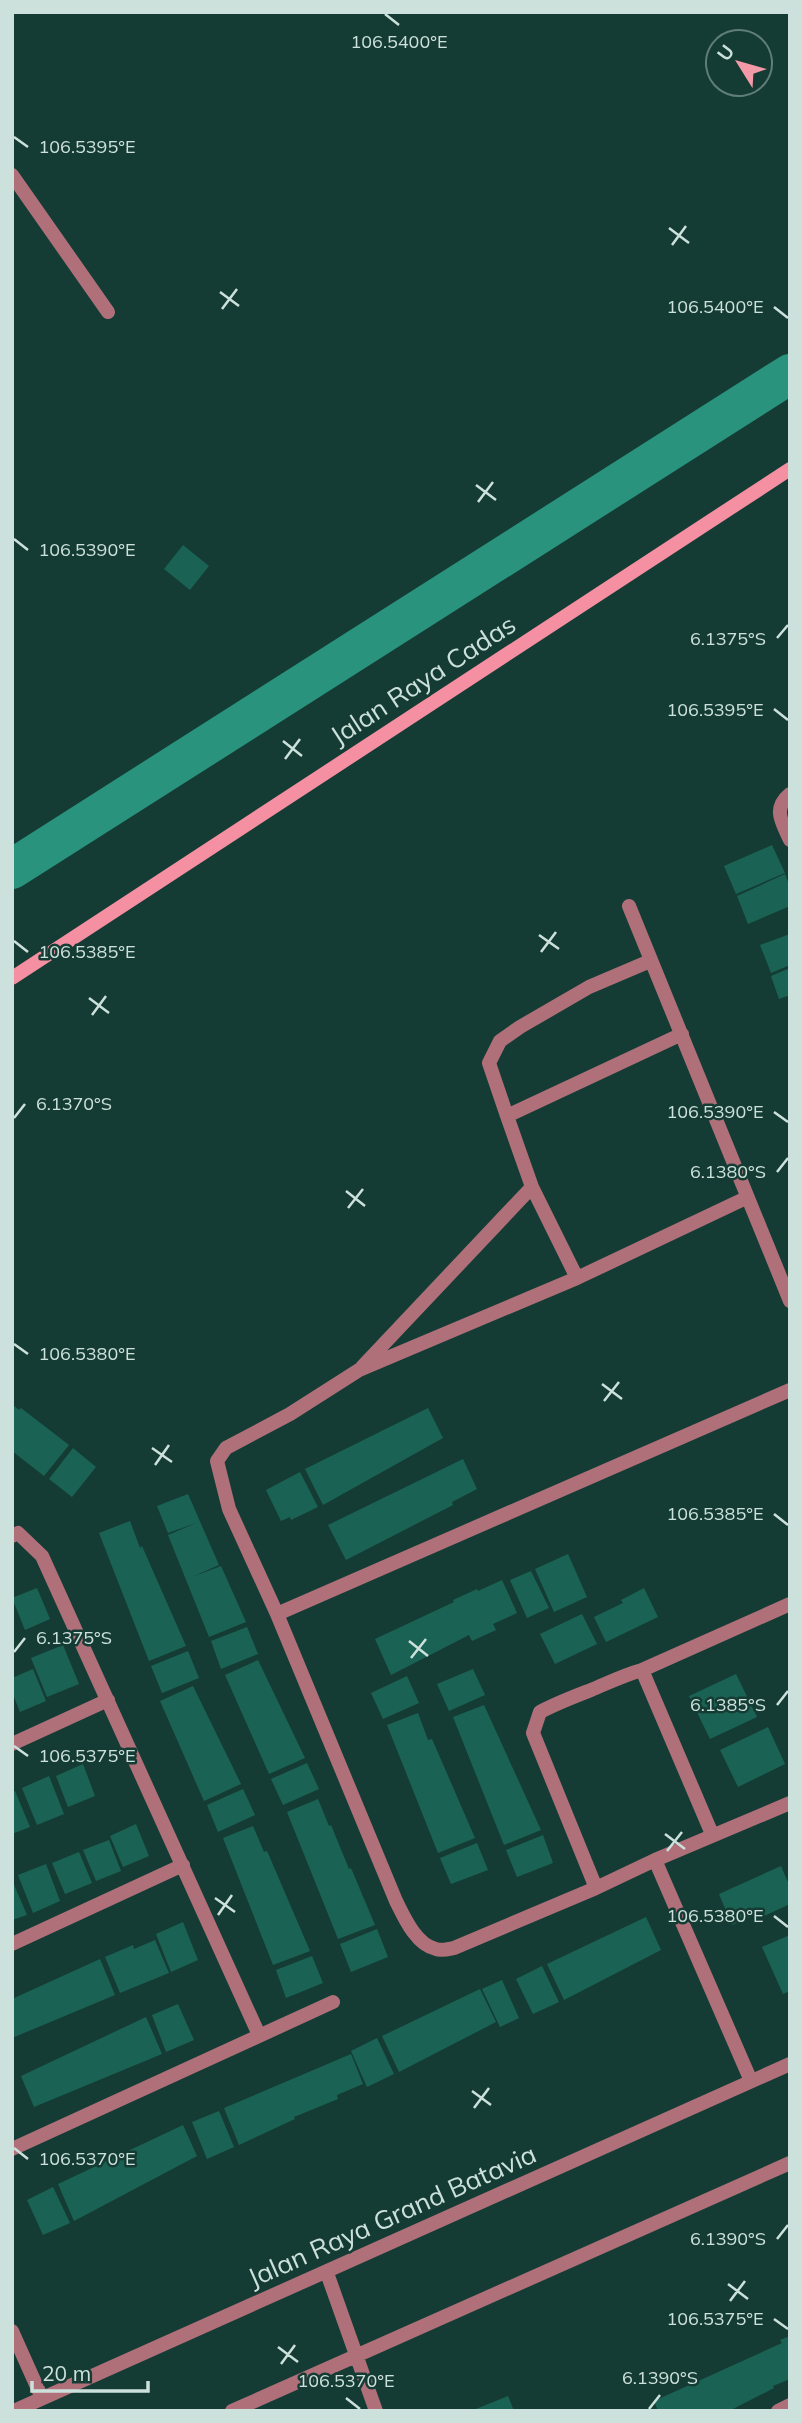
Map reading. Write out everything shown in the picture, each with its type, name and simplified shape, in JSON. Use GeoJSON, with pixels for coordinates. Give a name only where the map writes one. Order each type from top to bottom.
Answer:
{"type":"FeatureCollection","features":[{"type":"Feature","properties":{"kind":"street"},"geometry":{"type":"LineString","coordinates":[[12,176],[108,312]]}},
{"type":"Feature","properties":{"kind":"street","name":"Jalan Raya Cadas"},"geometry":{"type":"LineString","coordinates":[[12,978],[790,469]]}},
{"type":"Feature","properties":{"kind":"street"},"geometry":{"type":"LineString","coordinates":[[790,794],[782,801],[778,810],[779,818],[790,839]]}},
{"type":"Feature","properties":{"kind":"street"},"geometry":{"type":"LineString","coordinates":[[629,906],[790,1301]]}},
{"type":"Feature","properties":{"kind":"street"},"geometry":{"type":"LineString","coordinates":[[577,1278],[532,1187],[489,1063],[500,1041],[589,987],[650,961]]}},
{"type":"Feature","properties":{"kind":"street"},"geometry":{"type":"LineString","coordinates":[[507,1116],[682,1034]]}},
{"type":"Feature","properties":{"kind":"street"},"geometry":{"type":"LineString","coordinates":[[359,1370],[532,1187]]}},
{"type":"Feature","properties":{"kind":"street"},"geometry":{"type":"LineString","coordinates":[[746,1198],[577,1278],[359,1370],[290,1414],[226,1448],[217,1461],[229,1509],[277,1614],[396,1901],[409,1926],[423,1942],[436,1950],[454,1948],[596,1888],[712,1834],[790,1803]]}},
{"type":"Feature","properties":{"kind":"street"},"geometry":{"type":"LineString","coordinates":[[277,1614],[790,1390]]}},
{"type":"Feature","properties":{"kind":"street"},"geometry":{"type":"LineString","coordinates":[[14,1532],[42,1556],[258,2035]]}},
{"type":"Feature","properties":{"kind":"street"},"geometry":{"type":"LineString","coordinates":[[596,1888],[533,1732],[540,1712],[564,1699],[591,1690],[618,1676],[642,1670],[790,1604]]}},
{"type":"Feature","properties":{"kind":"street"},"geometry":{"type":"LineString","coordinates":[[642,1670],[712,1834]]}},
{"type":"Feature","properties":{"kind":"street"},"geometry":{"type":"LineString","coordinates":[[12,1744],[108,1700]]}},
{"type":"Feature","properties":{"kind":"street"},"geometry":{"type":"LineString","coordinates":[[655,1860],[751,2081]]}},
{"type":"Feature","properties":{"kind":"street"},"geometry":{"type":"LineString","coordinates":[[12,1944],[183,1865]]}},
{"type":"Feature","properties":{"kind":"street"},"geometry":{"type":"LineString","coordinates":[[12,2149],[333,2002]]}},
{"type":"Feature","properties":{"kind":"street","name":"Jalan Raya Grand Batavia"},"geometry":{"type":"LineString","coordinates":[[14,2411],[790,2064]]}},
{"type":"Feature","properties":{"kind":"street"},"geometry":{"type":"LineString","coordinates":[[232,2411],[790,2163]]}},
{"type":"Feature","properties":{"kind":"street"},"geometry":{"type":"LineString","coordinates":[[327,2273],[376,2411]]}},
{"type":"Feature","properties":{"kind":"street"},"geometry":{"type":"LineString","coordinates":[[12,2331],[41,2398]]}},
{"type":"Feature","properties":{"kind":"street"},"geometry":{"type":"LineString","coordinates":[[778,2411],[790,2405]]}},
{"type":"Feature","properties":{"kind":"building"},"geometry":{"type":"Polygon","coordinates":[[[183,545],[209,566],[190,590],[164,569],[183,545]]]}},
{"type":"Feature","properties":{"kind":"building"},"geometry":{"type":"Polygon","coordinates":[[[772,845],[785,873],[736,894],[724,866],[772,845]]]}},
{"type":"Feature","properties":{"kind":"building"},"geometry":{"type":"Polygon","coordinates":[[[785,874],[790,887],[790,906],[748,924],[737,896],[785,874]]]}},
{"type":"Feature","properties":{"kind":"building"},"geometry":{"type":"Polygon","coordinates":[[[790,934],[790,965],[771,973],[760,945],[790,934]]]}},
{"type":"Feature","properties":{"kind":"building"},"geometry":{"type":"Polygon","coordinates":[[[790,968],[790,995],[779,999],[771,976],[790,968]]]}},
{"type":"Feature","properties":{"kind":"building"},"geometry":{"type":"Polygon","coordinates":[[[12,1404],[69,1445],[44,1476],[12,1451],[12,1404]]]}},
{"type":"Feature","properties":{"kind":"building"},"geometry":{"type":"Polygon","coordinates":[[[428,1408],[443,1438],[323,1505],[305,1469],[428,1408]]]}},
{"type":"Feature","properties":{"kind":"building"},"geometry":{"type":"Polygon","coordinates":[[[73,1448],[96,1467],[72,1497],[49,1479],[73,1448]]]}},
{"type":"Feature","properties":{"kind":"building"},"geometry":{"type":"Polygon","coordinates":[[[463,1459],[477,1489],[452,1502],[453,1505],[346,1560],[328,1525],[463,1459]]]}},
{"type":"Feature","properties":{"kind":"building"},"geometry":{"type":"Polygon","coordinates":[[[300,1472],[318,1507],[291,1520],[290,1517],[281,1521],[266,1490],[300,1472]]]}},
{"type":"Feature","properties":{"kind":"building"},"geometry":{"type":"Polygon","coordinates":[[[188,1494],[219,1565],[192,1577],[221,1566],[246,1622],[209,1637],[168,1535],[196,1523],[168,1533],[157,1506],[188,1494]]]}},
{"type":"Feature","properties":{"kind":"building"},"geometry":{"type":"Polygon","coordinates":[[[130,1521],[186,1646],[149,1661],[99,1533],[130,1521]]]}},
{"type":"Feature","properties":{"kind":"building"},"geometry":{"type":"Polygon","coordinates":[[[568,1554],[587,1597],[554,1612],[535,1569],[568,1554]]]}},
{"type":"Feature","properties":{"kind":"building"},"geometry":{"type":"Polygon","coordinates":[[[531,1571],[549,1608],[527,1618],[510,1580],[531,1571]]]}},
{"type":"Feature","properties":{"kind":"building"},"geometry":{"type":"Polygon","coordinates":[[[502,1580],[517,1613],[493,1624],[496,1630],[472,1641],[469,1635],[391,1675],[375,1639],[454,1602],[453,1600],[502,1580]]]}},
{"type":"Feature","properties":{"kind":"building"},"geometry":{"type":"Polygon","coordinates":[[[37,1588],[50,1619],[25,1630],[12,1598],[37,1588]]]}},
{"type":"Feature","properties":{"kind":"building"},"geometry":{"type":"Polygon","coordinates":[[[644,1588],[658,1617],[606,1642],[594,1617],[623,1603],[621,1600],[644,1588]]]}},
{"type":"Feature","properties":{"kind":"building"},"geometry":{"type":"Polygon","coordinates":[[[582,1614],[597,1644],[555,1664],[540,1634],[582,1614]]]}},
{"type":"Feature","properties":{"kind":"building"},"geometry":{"type":"Polygon","coordinates":[[[247,1627],[258,1654],[221,1669],[211,1641],[247,1627]]]}},
{"type":"Feature","properties":{"kind":"building"},"geometry":{"type":"Polygon","coordinates":[[[63,1645],[79,1684],[47,1697],[31,1658],[63,1645]]]}},
{"type":"Feature","properties":{"kind":"building"},"geometry":{"type":"Polygon","coordinates":[[[188,1651],[199,1678],[162,1693],[151,1666],[188,1651]]]}},
{"type":"Feature","properties":{"kind":"building"},"geometry":{"type":"Polygon","coordinates":[[[258,1660],[305,1758],[269,1774],[225,1675],[258,1660]]]}},
{"type":"Feature","properties":{"kind":"building"},"geometry":{"type":"Polygon","coordinates":[[[33,1669],[46,1701],[20,1712],[12,1692],[12,1678],[33,1669]]]}},
{"type":"Feature","properties":{"kind":"building"},"geometry":{"type":"Polygon","coordinates":[[[473,1669],[485,1695],[449,1711],[437,1684],[473,1669]]]}},
{"type":"Feature","properties":{"kind":"building"},"geometry":{"type":"Polygon","coordinates":[[[736,1674],[757,1717],[710,1739],[689,1696],[736,1674]]]}},
{"type":"Feature","properties":{"kind":"building"},"geometry":{"type":"Polygon","coordinates":[[[407,1676],[419,1703],[383,1719],[371,1693],[407,1676]]]}},
{"type":"Feature","properties":{"kind":"building"},"geometry":{"type":"Polygon","coordinates":[[[193,1686],[241,1784],[204,1801],[160,1701],[193,1686]]]}},
{"type":"Feature","properties":{"kind":"building"},"geometry":{"type":"Polygon","coordinates":[[[484,1705],[541,1830],[504,1845],[453,1717],[484,1705]]]}},
{"type":"Feature","properties":{"kind":"building"},"geometry":{"type":"Polygon","coordinates":[[[418,1713],[428,1740],[432,1739],[475,1838],[438,1853],[387,1725],[418,1713]]]}},
{"type":"Feature","properties":{"kind":"building"},"geometry":{"type":"Polygon","coordinates":[[[768,1727],[785,1764],[738,1787],[720,1750],[768,1727]]]}},
{"type":"Feature","properties":{"kind":"building"},"geometry":{"type":"Polygon","coordinates":[[[307,1763],[319,1789],[283,1805],[271,1779],[307,1763]]]}},
{"type":"Feature","properties":{"kind":"building"},"geometry":{"type":"Polygon","coordinates":[[[83,1764],[95,1796],[68,1807],[56,1776],[83,1764]]]}},
{"type":"Feature","properties":{"kind":"building"},"geometry":{"type":"Polygon","coordinates":[[[49,1776],[64,1814],[37,1825],[22,1788],[49,1776]]]}},
{"type":"Feature","properties":{"kind":"building"},"geometry":{"type":"Polygon","coordinates":[[[243,1789],[255,1815],[218,1832],[207,1805],[243,1789]]]}},
{"type":"Feature","properties":{"kind":"building"},"geometry":{"type":"Polygon","coordinates":[[[15,1791],[30,1827],[12,1834],[12,1792],[15,1791]]]}},
{"type":"Feature","properties":{"kind":"building"},"geometry":{"type":"Polygon","coordinates":[[[318,1799],[375,1925],[338,1939],[287,1812],[318,1799]]]}},
{"type":"Feature","properties":{"kind":"building"},"geometry":{"type":"Polygon","coordinates":[[[136,1824],[149,1856],[123,1867],[110,1836],[136,1824]]]}},
{"type":"Feature","properties":{"kind":"building"},"geometry":{"type":"Polygon","coordinates":[[[253,1826],[264,1852],[267,1851],[310,1951],[273,1965],[223,1838],[253,1826]]]}},
{"type":"Feature","properties":{"kind":"building"},"geometry":{"type":"Polygon","coordinates":[[[543,1835],[553,1863],[517,1877],[506,1850],[543,1835]]]}},
{"type":"Feature","properties":{"kind":"building"},"geometry":{"type":"Polygon","coordinates":[[[109,1840],[121,1871],[96,1881],[83,1850],[109,1840]]]}},
{"type":"Feature","properties":{"kind":"building"},"geometry":{"type":"Polygon","coordinates":[[[477,1843],[488,1870],[451,1884],[440,1858],[477,1843]]]}},
{"type":"Feature","properties":{"kind":"building"},"geometry":{"type":"Polygon","coordinates":[[[79,1852],[92,1883],[65,1894],[52,1863],[79,1852]]]}},
{"type":"Feature","properties":{"kind":"building"},"geometry":{"type":"Polygon","coordinates":[[[46,1864],[60,1901],[33,1913],[18,1875],[46,1864]]]}},
{"type":"Feature","properties":{"kind":"building"},"geometry":{"type":"Polygon","coordinates":[[[781,1866],[790,1887],[790,1904],[762,1917],[759,1913],[732,1925],[719,1894],[781,1866]]]}},
{"type":"Feature","properties":{"kind":"building"},"geometry":{"type":"Polygon","coordinates":[[[12,1880],[27,1915],[12,1920],[12,1880]]]}},
{"type":"Feature","properties":{"kind":"building"},"geometry":{"type":"Polygon","coordinates":[[[646,1917],[661,1950],[564,2000],[547,1964],[646,1917]]]}},
{"type":"Feature","properties":{"kind":"building"},"geometry":{"type":"Polygon","coordinates":[[[183,1922],[198,1960],[171,1972],[156,1934],[183,1922]]]}},
{"type":"Feature","properties":{"kind":"building"},"geometry":{"type":"Polygon","coordinates":[[[377,1929],[388,1957],[351,1972],[340,1944],[377,1929]]]}},
{"type":"Feature","properties":{"kind":"building"},"geometry":{"type":"Polygon","coordinates":[[[790,1935],[790,1991],[783,1994],[762,1947],[790,1935]]]}},
{"type":"Feature","properties":{"kind":"building"},"geometry":{"type":"Polygon","coordinates":[[[155,1940],[169,1973],[120,1993],[105,1957],[133,1945],[134,1949],[155,1940]]]}},
{"type":"Feature","properties":{"kind":"building"},"geometry":{"type":"Polygon","coordinates":[[[312,1956],[323,1983],[286,1998],[276,1970],[312,1956]]]}},
{"type":"Feature","properties":{"kind":"building"},"geometry":{"type":"Polygon","coordinates":[[[100,1959],[115,1995],[12,2038],[12,1999],[100,1959]]]}},
{"type":"Feature","properties":{"kind":"building"},"geometry":{"type":"Polygon","coordinates":[[[542,1966],[559,2002],[533,2014],[516,1979],[542,1966]]]}},
{"type":"Feature","properties":{"kind":"building"},"geometry":{"type":"Polygon","coordinates":[[[502,1980],[519,2018],[500,2027],[482,1989],[502,1980]]]}},
{"type":"Feature","properties":{"kind":"building"},"geometry":{"type":"Polygon","coordinates":[[[480,1989],[496,2022],[399,2072],[382,2036],[480,1989]]]}},
{"type":"Feature","properties":{"kind":"building"},"geometry":{"type":"Polygon","coordinates":[[[178,2004],[194,2040],[166,2052],[152,2015],[178,2004]]]}},
{"type":"Feature","properties":{"kind":"building"},"geometry":{"type":"Polygon","coordinates":[[[146,2017],[162,2054],[34,2107],[21,2076],[146,2017]]]}},
{"type":"Feature","properties":{"kind":"building"},"geometry":{"type":"Polygon","coordinates":[[[377,2038],[394,2074],[367,2087],[351,2051],[377,2038]]]}},
{"type":"Feature","properties":{"kind":"building"},"geometry":{"type":"Polygon","coordinates":[[[351,2054],[363,2084],[337,2095],[338,2099],[294,2117],[295,2119],[239,2145],[224,2108],[351,2054]]]}},
{"type":"Feature","properties":{"kind":"building"},"geometry":{"type":"Polygon","coordinates":[[[219,2111],[234,2147],[207,2159],[192,2122],[219,2111]]]}},
{"type":"Feature","properties":{"kind":"building"},"geometry":{"type":"Polygon","coordinates":[[[183,2125],[197,2156],[74,2221],[58,2184],[183,2125]]]}},
{"type":"Feature","properties":{"kind":"building"},"geometry":{"type":"Polygon","coordinates":[[[53,2187],[70,2223],[43,2235],[27,2200],[53,2187]]]}},
{"type":"Feature","properties":{"kind":"building"},"geometry":{"type":"Polygon","coordinates":[[[790,2336],[790,2379],[729,2411],[658,2411],[654,2401],[782,2343],[780,2340],[790,2336]]]}},
{"type":"Feature","properties":{"kind":"building"},"geometry":{"type":"Polygon","coordinates":[[[508,2396],[514,2411],[471,2411],[508,2396]]]}},
{"type":"Feature","properties":{"kind":"waterway"},"geometry":{"type":"LineString","coordinates":[[12,869],[790,374]]}}]}
